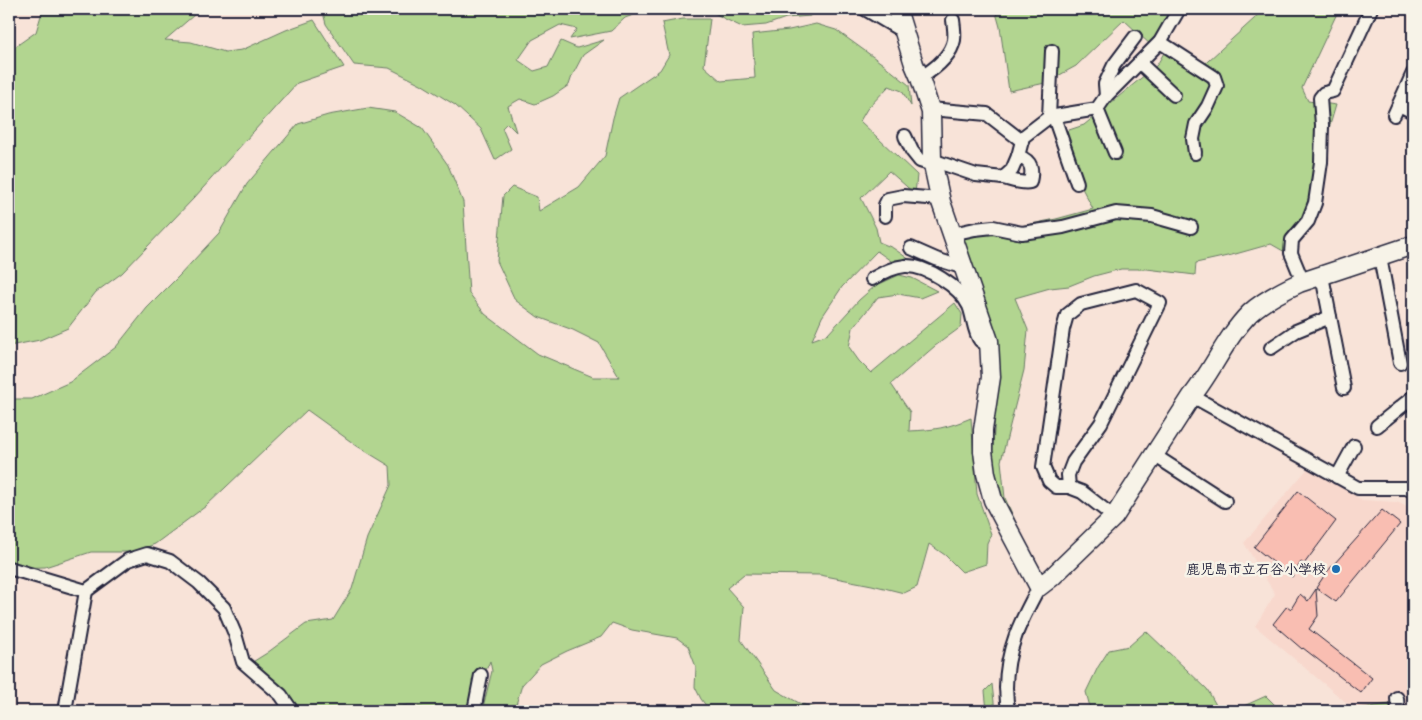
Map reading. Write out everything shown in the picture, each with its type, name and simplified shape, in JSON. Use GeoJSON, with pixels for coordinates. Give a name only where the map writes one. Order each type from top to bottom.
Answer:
{"type":"FeatureCollection","features":[{"type":"Feature","properties":{"kind":"street"},"geometry":{"type":"LineString","coordinates":[[865,9],[904,32]]}},
{"type":"Feature","properties":{"kind":"street"},"geometry":{"type":"LineString","coordinates":[[897,9],[930,109],[933,162],[940,199],[989,341],[991,377],[983,430],[986,474],[993,500],[1039,588]]}},
{"type":"Feature","properties":{"kind":"street"},"geometry":{"type":"LineString","coordinates":[[1102,86],[1140,64],[1160,42],[1179,9]]}},
{"type":"Feature","properties":{"kind":"street"},"geometry":{"type":"LineString","coordinates":[[1303,282],[1291,253],[1292,240],[1308,221],[1315,203],[1321,162],[1322,125],[1320,98],[1324,93],[1333,91],[1371,9]]}},
{"type":"Feature","properties":{"kind":"street"},"geometry":{"type":"LineString","coordinates":[[920,78],[932,71],[949,53],[954,41],[953,20]]}},
{"type":"Feature","properties":{"kind":"street"},"geometry":{"type":"LineString","coordinates":[[1115,153],[1097,109],[1102,86],[1114,65],[1135,37]]}},
{"type":"Feature","properties":{"kind":"street"},"geometry":{"type":"LineString","coordinates":[[1160,42],[1214,77],[1217,86],[1208,106],[1196,124],[1193,139],[1195,152]]}},
{"type":"Feature","properties":{"kind":"street"},"geometry":{"type":"LineString","coordinates":[[1052,51],[1051,117],[1077,183]]}},
{"type":"Feature","properties":{"kind":"street"},"geometry":{"type":"LineString","coordinates":[[1140,64],[1174,95]]}},
{"type":"Feature","properties":{"kind":"street"},"geometry":{"type":"LineString","coordinates":[[1413,73],[1396,110],[1413,112]]}},
{"type":"Feature","properties":{"kind":"street"},"geometry":{"type":"LineString","coordinates":[[930,109],[987,114],[1022,141]]}},
{"type":"Feature","properties":{"kind":"street"},"geometry":{"type":"LineString","coordinates":[[1003,178],[1012,170],[1023,137],[1051,117],[1097,109]]}},
{"type":"Feature","properties":{"kind":"street"},"geometry":{"type":"LineString","coordinates":[[905,136],[912,151],[920,161],[933,162],[976,175],[1016,180],[1024,184],[1030,182],[1032,173],[1029,163],[1018,156]]}},
{"type":"Feature","properties":{"kind":"street"},"geometry":{"type":"LineString","coordinates":[[885,216],[885,205],[888,199],[903,196],[940,199]]}},
{"type":"Feature","properties":{"kind":"street"},"geometry":{"type":"LineString","coordinates":[[952,234],[993,227],[1022,233],[1063,227],[1116,213],[1152,216],[1191,227]]}},
{"type":"Feature","properties":{"kind":"street"},"geometry":{"type":"LineString","coordinates":[[1009,711],[1007,706],[1006,678],[1014,639],[1022,618],[1039,588],[1114,517],[1192,396],[1201,386],[1239,326],[1251,312],[1282,291],[1303,282],[1413,245]]}},
{"type":"Feature","properties":{"kind":"street"},"geometry":{"type":"LineString","coordinates":[[911,248],[964,268]]}},
{"type":"Feature","properties":{"kind":"street"},"geometry":{"type":"LineString","coordinates":[[1380,257],[1400,363]]}},
{"type":"Feature","properties":{"kind":"street"},"geometry":{"type":"LineString","coordinates":[[872,279],[890,269],[904,266],[914,266],[937,276],[956,289],[968,306],[979,339],[989,346]]}},
{"type":"Feature","properties":{"kind":"street"},"geometry":{"type":"LineString","coordinates":[[1322,276],[1344,388]]}},
{"type":"Feature","properties":{"kind":"street"},"geometry":{"type":"LineString","coordinates":[[1068,487],[1068,476],[1074,462],[1101,423],[1160,303],[1136,290],[1081,304],[1067,315],[1043,467],[1049,481],[1056,487],[1068,487],[1082,492],[1114,517]]}},
{"type":"Feature","properties":{"kind":"street"},"geometry":{"type":"LineString","coordinates":[[1271,348],[1296,331],[1330,317]]}},
{"type":"Feature","properties":{"kind":"street"},"geometry":{"type":"LineString","coordinates":[[1192,396],[1358,488],[1406,488],[1413,491]]}},
{"type":"Feature","properties":{"kind":"street"},"geometry":{"type":"LineString","coordinates":[[1377,426],[1413,397]]}},
{"type":"Feature","properties":{"kind":"street"},"geometry":{"type":"LineString","coordinates":[[1337,477],[1354,446]]}},
{"type":"Feature","properties":{"kind":"street"},"geometry":{"type":"LineString","coordinates":[[1154,455],[1225,501]]}},
{"type":"Feature","properties":{"kind":"street"},"geometry":{"type":"LineString","coordinates":[[65,711],[86,591],[128,560],[147,554],[170,561],[200,583],[224,608],[235,634],[243,662],[281,695],[292,711]]}},
{"type":"Feature","properties":{"kind":"street"},"geometry":{"type":"LineString","coordinates":[[9,568],[86,591]]}},
{"type":"Feature","properties":{"kind":"street"},"geometry":{"type":"LineString","coordinates":[[474,711],[481,675]]}},
{"type":"Feature","properties":{"kind":"street"},"geometry":{"type":"LineString","coordinates":[[1397,698],[1398,711]]}},
{"type":"Feature","properties":{"kind":"shaded area","name":"鹿児島市立石谷小学校"},"geometry":{"type":"Polygon","coordinates":[[[1309,467],[1362,500],[1396,502],[1413,508],[1413,711],[1401,711],[1397,703],[1354,709],[1255,626],[1275,594],[1244,543],[1309,467]]]}},
{"type":"Feature","properties":{"kind":"green space"},"geometry":{"type":"Polygon","coordinates":[[[43,9],[201,9],[165,40],[191,42],[225,52],[242,50],[286,30],[314,20],[344,67],[297,83],[194,198],[122,273],[96,292],[68,328],[40,340],[9,346],[9,51],[36,32],[43,9]]]}},
{"type":"Feature","properties":{"kind":"green space"},"geometry":{"type":"Polygon","coordinates":[[[322,9],[649,9],[625,18],[611,31],[570,39],[577,29],[560,25],[532,40],[518,60],[534,71],[548,67],[561,41],[577,48],[604,40],[583,55],[569,85],[553,96],[535,104],[520,99],[508,106],[516,132],[507,123],[502,128],[511,149],[495,160],[481,129],[455,105],[421,84],[389,68],[354,65],[326,24],[322,9]]]}},
{"type":"Feature","properties":{"kind":"green space"},"geometry":{"type":"Polygon","coordinates":[[[708,9],[813,9],[810,16],[786,18],[766,25],[742,27],[708,9]]]}},
{"type":"Feature","properties":{"kind":"green space"},"geometry":{"type":"Polygon","coordinates":[[[995,9],[1176,9],[1153,47],[1124,20],[1076,66],[1045,83],[1009,91],[1000,27],[995,9]]]}},
{"type":"Feature","properties":{"kind":"green space"},"geometry":{"type":"Polygon","coordinates":[[[1261,9],[1339,9],[1302,88],[1308,101],[1336,105],[1296,240],[1285,252],[1271,244],[1196,263],[1195,275],[1147,269],[1121,269],[1094,276],[1069,286],[1050,288],[1015,298],[1028,330],[1024,370],[1001,461],[1005,498],[1031,563],[1007,528],[992,464],[996,398],[952,226],[1006,229],[1093,209],[1054,135],[1084,125],[1157,65],[1165,51],[1197,71],[1255,18],[1261,9]]]}},
{"type":"Feature","properties":{"kind":"green space"},"geometry":{"type":"Polygon","coordinates":[[[683,19],[710,19],[704,66],[721,81],[755,78],[752,34],[789,30],[816,24],[836,30],[909,85],[911,106],[902,91],[889,86],[867,109],[860,121],[917,175],[915,194],[889,171],[861,198],[876,228],[879,242],[893,248],[934,277],[898,266],[877,251],[842,287],[822,317],[812,340],[828,334],[859,300],[875,286],[899,275],[912,278],[937,291],[920,298],[898,294],[878,297],[853,328],[849,347],[871,373],[955,303],[962,314],[961,327],[935,346],[891,384],[910,412],[909,431],[941,428],[971,418],[977,494],[991,534],[987,543],[986,564],[962,572],[945,555],[929,544],[917,587],[904,593],[820,575],[744,574],[727,588],[744,607],[741,640],[776,690],[799,703],[822,711],[710,711],[695,687],[696,667],[688,646],[677,638],[632,630],[612,623],[601,637],[541,664],[522,685],[514,711],[482,711],[492,671],[490,661],[477,691],[463,711],[434,711],[408,705],[403,706],[404,711],[283,711],[265,680],[251,663],[306,624],[333,620],[352,589],[367,538],[391,485],[390,466],[357,446],[307,410],[206,506],[155,544],[134,552],[91,552],[45,567],[9,568],[9,399],[32,399],[70,382],[116,347],[147,308],[219,233],[247,184],[298,124],[328,115],[368,108],[395,112],[422,128],[448,165],[463,202],[469,293],[485,314],[538,354],[593,377],[619,377],[599,343],[573,330],[538,317],[515,300],[497,261],[503,196],[512,187],[537,197],[539,211],[579,187],[605,156],[619,98],[660,70],[669,55],[662,23],[683,19]]]}},
{"type":"Feature","properties":{"kind":"green space"},"geometry":{"type":"Polygon","coordinates":[[[1146,631],[1207,689],[1216,705],[1212,711],[1091,711],[1086,692],[1109,650],[1129,646],[1146,631]]]}},
{"type":"Feature","properties":{"kind":"green space"},"geometry":{"type":"Polygon","coordinates":[[[992,684],[995,711],[987,711],[985,691],[992,684]]]}},
{"type":"Feature","properties":{"kind":"green space"},"geometry":{"type":"Polygon","coordinates":[[[1266,696],[1281,711],[1232,711],[1235,710],[1266,696]]]}},
{"type":"Feature","properties":{"kind":"green space"},"geometry":{"type":"Polygon","coordinates":[[[1397,703],[1401,711],[1355,711],[1354,709],[1397,703]]]}},
{"type":"Feature","properties":{"kind":"building"},"geometry":{"type":"Polygon","coordinates":[[[1298,491],[1336,521],[1304,564],[1301,562],[1292,577],[1254,547],[1298,491]]]}},
{"type":"Feature","properties":{"kind":"building"},"geometry":{"type":"Polygon","coordinates":[[[1382,510],[1400,524],[1336,602],[1316,588],[1326,573],[1382,510]]]}},
{"type":"Feature","properties":{"kind":"building"},"geometry":{"type":"Polygon","coordinates":[[[1316,589],[1318,616],[1309,629],[1372,678],[1361,693],[1302,649],[1273,624],[1287,606],[1291,609],[1300,594],[1308,601],[1316,589]]]}},
{"type":"Feature","properties":{"kind":"place","name":"鹿児島市立石谷小学校"},"geometry":{"type":"Point","coordinates":[1336,569]}}]}
